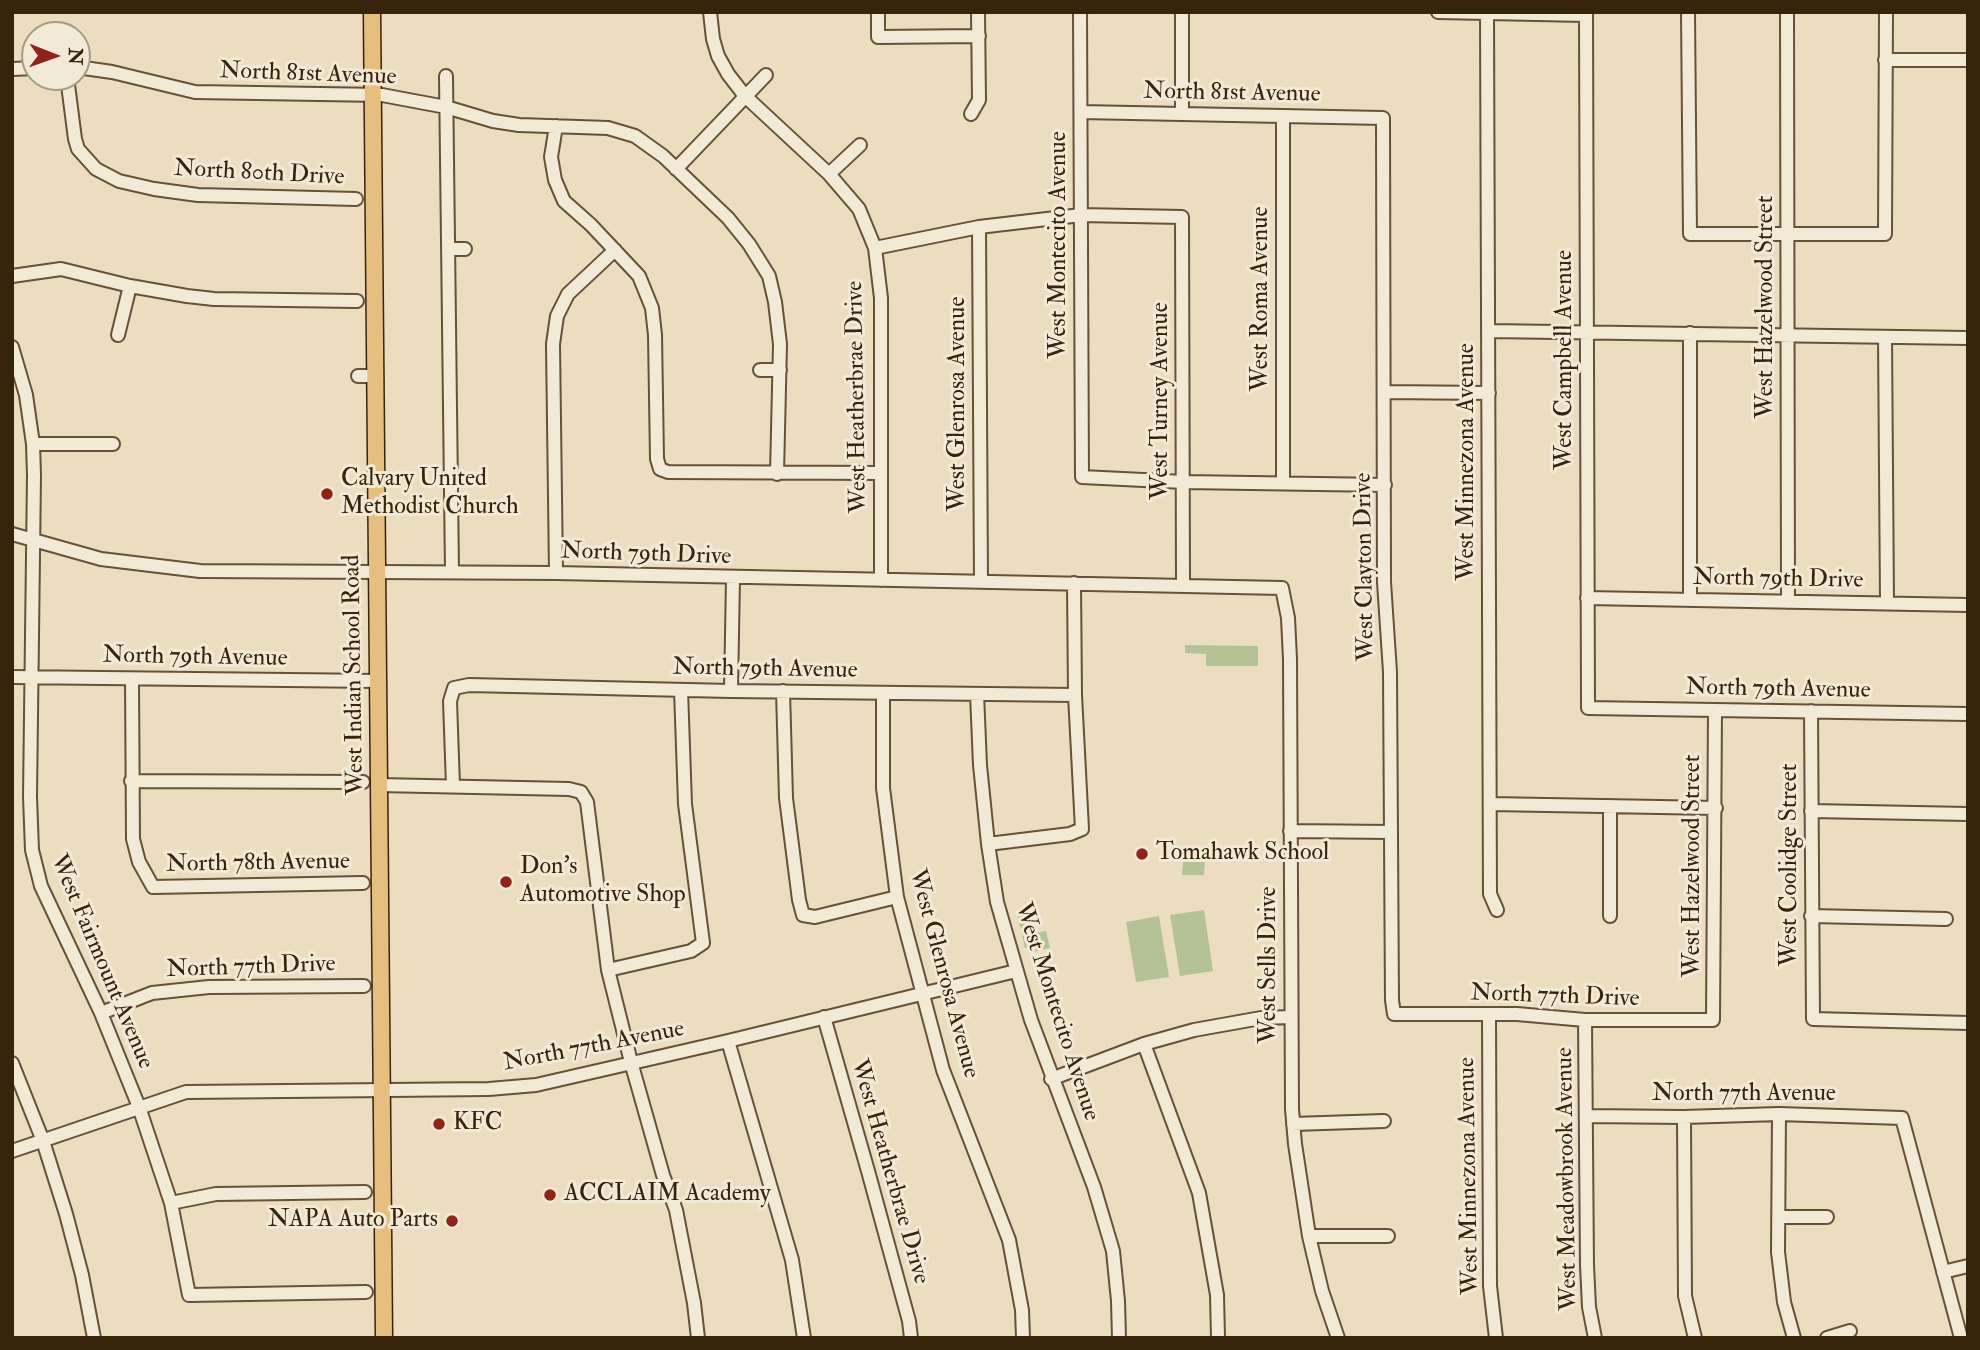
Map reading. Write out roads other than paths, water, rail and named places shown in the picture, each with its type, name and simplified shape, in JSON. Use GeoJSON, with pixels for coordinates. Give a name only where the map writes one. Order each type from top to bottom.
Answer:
{"type":"FeatureCollection","features":[{"type":"Feature","properties":{"kind":"main road","name":"West Indian School Road"},"geometry":{"type":"LineString","coordinates":[[372,12],[384,1338]]}},
{"type":"Feature","properties":{"kind":"street","name":"West Heatherbrae Drive"},"geometry":{"type":"LineString","coordinates":[[710,12],[713,39],[718,56],[728,74],[745,96],[829,174],[859,209],[875,248],[881,298],[881,580]]}},
{"type":"Feature","properties":{"kind":"street"},"geometry":{"type":"LineString","coordinates":[[878,12],[878,37],[978,36]]}},
{"type":"Feature","properties":{"kind":"street"},"geometry":{"type":"LineString","coordinates":[[971,114],[979,100],[978,12]]}},
{"type":"Feature","properties":{"kind":"street","name":"West Montecito Avenue"},"geometry":{"type":"LineString","coordinates":[[1080,12],[1082,477],[1184,482]]}},
{"type":"Feature","properties":{"kind":"street"},"geometry":{"type":"LineString","coordinates":[[1182,12],[1182,114]]}},
{"type":"Feature","properties":{"kind":"street"},"geometry":{"type":"LineString","coordinates":[[1438,12],[1586,13]]}},
{"type":"Feature","properties":{"kind":"street"},"geometry":{"type":"LineString","coordinates":[[1688,12],[1690,234],[1885,234],[1886,12]]}},
{"type":"Feature","properties":{"kind":"street","name":"West Hazelwood Street"},"geometry":{"type":"LineString","coordinates":[[1787,12],[1788,602]]}},
{"type":"Feature","properties":{"kind":"street","name":"West Minnezona Avenue"},"geometry":{"type":"LineString","coordinates":[[1487,13],[1490,894],[1497,910]]}},
{"type":"Feature","properties":{"kind":"street","name":"West Campbell Avenue"},"geometry":{"type":"LineString","coordinates":[[1586,13],[1588,708]]}},
{"type":"Feature","properties":{"kind":"street"},"geometry":{"type":"LineString","coordinates":[[1885,60],[1968,60]]}},
{"type":"Feature","properties":{"kind":"street","name":"North 81st Avenue"},"geometry":{"type":"LineString","coordinates":[[91,69],[204,93],[355,96],[372,94],[446,107],[493,121],[608,128],[635,136],[663,156],[728,218],[749,244],[769,276],[775,302],[780,370],[777,474]]}},
{"type":"Feature","properties":{"kind":"street"},"geometry":{"type":"LineString","coordinates":[[676,169],[766,75]]}},
{"type":"Feature","properties":{"kind":"street"},"geometry":{"type":"LineString","coordinates":[[446,76],[452,572]]}},
{"type":"Feature","properties":{"kind":"street","name":"North 80th Drive"},"geometry":{"type":"LineString","coordinates":[[69,91],[78,149],[96,169],[119,181],[198,195],[356,199]]}},
{"type":"Feature","properties":{"kind":"street","name":"North 81st Avenue"},"geometry":{"type":"LineString","coordinates":[[1081,112],[1383,118]]}},
{"type":"Feature","properties":{"kind":"street","name":"West Roma Avenue"},"geometry":{"type":"LineString","coordinates":[[1283,116],[1283,483]]}},
{"type":"Feature","properties":{"kind":"street","name":"West Clayton Drive"},"geometry":{"type":"LineString","coordinates":[[1383,118],[1384,582],[1390,672],[1394,1014]]}},
{"type":"Feature","properties":{"kind":"street"},"geometry":{"type":"LineString","coordinates":[[556,126],[551,157],[555,180],[564,201],[592,225],[639,276],[652,308],[655,335],[657,459],[660,469],[668,472],[777,474],[881,473]]}},
{"type":"Feature","properties":{"kind":"street"},"geometry":{"type":"LineString","coordinates":[[829,174],[860,145]]}},
{"type":"Feature","properties":{"kind":"street"},"geometry":{"type":"LineString","coordinates":[[875,248],[979,227],[1081,215]]}},
{"type":"Feature","properties":{"kind":"street","name":"West Turney Avenue"},"geometry":{"type":"LineString","coordinates":[[1081,215],[1182,217],[1183,585]]}},
{"type":"Feature","properties":{"kind":"street","name":"West Glenrosa Avenue"},"geometry":{"type":"LineString","coordinates":[[979,227],[981,582]]}},
{"type":"Feature","properties":{"kind":"street"},"geometry":{"type":"LineString","coordinates":[[449,249],[466,249]]}},
{"type":"Feature","properties":{"kind":"street"},"geometry":{"type":"LineString","coordinates":[[556,573],[553,344],[557,316],[569,294],[615,250]]}},
{"type":"Feature","properties":{"kind":"street"},"geometry":{"type":"LineString","coordinates":[[12,276],[61,269],[130,286],[214,299],[357,301]]}},
{"type":"Feature","properties":{"kind":"street"},"geometry":{"type":"LineString","coordinates":[[118,335],[130,286]]}},
{"type":"Feature","properties":{"kind":"street"},"geometry":{"type":"LineString","coordinates":[[1489,331],[1968,338]]}},
{"type":"Feature","properties":{"kind":"street"},"geometry":{"type":"LineString","coordinates":[[1690,333],[1690,600]]}},
{"type":"Feature","properties":{"kind":"street"},"geometry":{"type":"LineString","coordinates":[[1885,337],[1887,603]]}},
{"type":"Feature","properties":{"kind":"street","name":"West Fairmount Avenue"},"geometry":{"type":"LineString","coordinates":[[12,347],[26,395],[33,444],[30,797],[32,850],[41,886],[101,1013],[139,1107],[171,1203],[189,1295],[366,1292]]}},
{"type":"Feature","properties":{"kind":"street"},"geometry":{"type":"LineString","coordinates":[[760,370],[780,370]]}},
{"type":"Feature","properties":{"kind":"street"},"geometry":{"type":"LineString","coordinates":[[358,376],[376,376]]}},
{"type":"Feature","properties":{"kind":"street"},"geometry":{"type":"LineString","coordinates":[[1384,392],[1489,393]]}},
{"type":"Feature","properties":{"kind":"street"},"geometry":{"type":"LineString","coordinates":[[33,444],[113,444]]}},
{"type":"Feature","properties":{"kind":"street"},"geometry":{"type":"LineString","coordinates":[[1184,482],[1385,485]]}},
{"type":"Feature","properties":{"kind":"street","name":"North 79th Drive"},"geometry":{"type":"LineString","coordinates":[[12,534],[101,559],[200,571],[556,573],[733,579],[1282,588]]}},
{"type":"Feature","properties":{"kind":"street"},"geometry":{"type":"LineString","coordinates":[[731,691],[733,579]]}},
{"type":"Feature","properties":{"kind":"street"},"geometry":{"type":"LineString","coordinates":[[988,844],[1070,834],[1082,829],[1075,695],[1074,583]]}},
{"type":"Feature","properties":{"kind":"street","name":"West Sells Drive"},"geometry":{"type":"LineString","coordinates":[[1282,588],[1289,632],[1293,1124],[1309,1236],[1322,1290],[1338,1338]]}},
{"type":"Feature","properties":{"kind":"street","name":"North 79th Drive"},"geometry":{"type":"LineString","coordinates":[[1587,598],[1968,605]]}},
{"type":"Feature","properties":{"kind":"street","name":"North 79th Avenue"},"geometry":{"type":"LineString","coordinates":[[12,677],[378,681]]}},
{"type":"Feature","properties":{"kind":"street"},"geometry":{"type":"LineString","coordinates":[[132,679],[131,781],[363,782]]}},
{"type":"Feature","properties":{"kind":"street","name":"North 79th Avenue"},"geometry":{"type":"LineString","coordinates":[[453,786],[450,701],[454,688],[469,685],[1075,695]]}},
{"type":"Feature","properties":{"kind":"street"},"geometry":{"type":"LineString","coordinates":[[608,970],[691,951],[703,943],[685,804],[681,690]]}},
{"type":"Feature","properties":{"kind":"street"},"geometry":{"type":"LineString","coordinates":[[783,691],[786,797],[803,915],[815,917],[897,897]]}},
{"type":"Feature","properties":{"kind":"street","name":"West Glenrosa Avenue"},"geometry":{"type":"LineString","coordinates":[[883,693],[883,788],[897,897],[943,1070],[1009,1240],[1022,1310],[1023,1338]]}},
{"type":"Feature","properties":{"kind":"street","name":"West Montecito Avenue"},"geometry":{"type":"LineString","coordinates":[[977,694],[980,765],[997,902],[1051,1079],[1094,1187],[1113,1251],[1119,1338]]}},
{"type":"Feature","properties":{"kind":"street","name":"North 79th Avenue"},"geometry":{"type":"LineString","coordinates":[[1588,708],[1968,714]]}},
{"type":"Feature","properties":{"kind":"street","name":"West Hazelwood Street"},"geometry":{"type":"LineString","coordinates":[[1713,1020],[1715,711]]}},
{"type":"Feature","properties":{"kind":"street","name":"West Coolidge Street"},"geometry":{"type":"LineString","coordinates":[[1811,711],[1813,1019],[1968,1023]]}},
{"type":"Feature","properties":{"kind":"street","name":"North 78th Avenue"},"geometry":{"type":"LineString","coordinates":[[131,781],[133,839],[139,862],[153,887],[363,883]]}},
{"type":"Feature","properties":{"kind":"street"},"geometry":{"type":"LineString","coordinates":[[379,785],[569,789],[581,792],[587,802],[608,970],[663,1175],[676,1210],[698,1338]]}},
{"type":"Feature","properties":{"kind":"street"},"geometry":{"type":"LineString","coordinates":[[1490,804],[1716,808]]}},
{"type":"Feature","properties":{"kind":"street"},"geometry":{"type":"LineString","coordinates":[[1610,806],[1610,916]]}},
{"type":"Feature","properties":{"kind":"street"},"geometry":{"type":"LineString","coordinates":[[1811,811],[1968,814]]}},
{"type":"Feature","properties":{"kind":"street"},"geometry":{"type":"LineString","coordinates":[[1290,831],[1391,832]]}},
{"type":"Feature","properties":{"kind":"street"},"geometry":{"type":"LineString","coordinates":[[1811,916],[1946,919]]}},
{"type":"Feature","properties":{"kind":"street","name":"North 77th Avenue"},"geometry":{"type":"LineString","coordinates":[[12,1151],[186,1092],[536,1085],[1016,971]]}},
{"type":"Feature","properties":{"kind":"street","name":"North 77th Drive"},"geometry":{"type":"LineString","coordinates":[[101,1013],[152,993],[209,987],[364,986]]}},
{"type":"Feature","properties":{"kind":"street","name":"North 77th Drive"},"geometry":{"type":"LineString","coordinates":[[1394,1014],[1517,1014],[1585,1020],[1713,1020]]}},
{"type":"Feature","properties":{"kind":"street","name":"West Minnezona Avenue"},"geometry":{"type":"LineString","coordinates":[[1489,1014],[1490,1286],[1496,1338]]}},
{"type":"Feature","properties":{"kind":"street","name":"West Heatherbrae Drive"},"geometry":{"type":"LineString","coordinates":[[824,1017],[872,1183],[909,1321],[911,1338]]}},
{"type":"Feature","properties":{"kind":"street"},"geometry":{"type":"LineString","coordinates":[[1051,1079],[1144,1044],[1194,1030],[1261,1018],[1291,1017]]}},
{"type":"Feature","properties":{"kind":"street","name":"West Meadowbrook Avenue"},"geometry":{"type":"LineString","coordinates":[[1585,1020],[1587,1265],[1595,1338]]}},
{"type":"Feature","properties":{"kind":"street"},"geometry":{"type":"LineString","coordinates":[[727,1041],[792,1260],[804,1338]]}},
{"type":"Feature","properties":{"kind":"street"},"geometry":{"type":"LineString","coordinates":[[1144,1044],[1199,1193],[1217,1296],[1218,1338]]}},
{"type":"Feature","properties":{"kind":"street"},"geometry":{"type":"LineString","coordinates":[[12,1063],[43,1141],[82,1275],[94,1338]]}},
{"type":"Feature","properties":{"kind":"street"},"geometry":{"type":"LineString","coordinates":[[1779,1114],[1778,1252],[1784,1302],[1794,1338]]}},
{"type":"Feature","properties":{"kind":"street","name":"North 77th Avenue"},"geometry":{"type":"LineString","coordinates":[[1587,1116],[1779,1114],[1902,1118],[1943,1272]]}},
{"type":"Feature","properties":{"kind":"street"},"geometry":{"type":"LineString","coordinates":[[1684,1117],[1685,1296],[1695,1338]]}},
{"type":"Feature","properties":{"kind":"street"},"geometry":{"type":"LineString","coordinates":[[1293,1124],[1384,1121]]}},
{"type":"Feature","properties":{"kind":"street"},"geometry":{"type":"LineString","coordinates":[[171,1203],[216,1194],[365,1192]]}},
{"type":"Feature","properties":{"kind":"street"},"geometry":{"type":"LineString","coordinates":[[1780,1217],[1827,1217]]}},
{"type":"Feature","properties":{"kind":"street"},"geometry":{"type":"LineString","coordinates":[[1309,1236],[1388,1236]]}},
{"type":"Feature","properties":{"kind":"street"},"geometry":{"type":"LineString","coordinates":[[1961,1338],[1943,1272],[1968,1266]]}},
{"type":"Feature","properties":{"kind":"street"},"geometry":{"type":"LineString","coordinates":[[1827,1338],[1850,1331]]}},
{"type":"Feature","properties":{"kind":"place","name":"Calvary United Methodist Church"},"geometry":{"type":"Point","coordinates":[327,494]}},
{"type":"Feature","properties":{"kind":"place","name":"Tomahawk School"},"geometry":{"type":"Point","coordinates":[1142,854]}},
{"type":"Feature","properties":{"kind":"place","name":"Don's Automotive Shop"},"geometry":{"type":"Point","coordinates":[506,882]}},
{"type":"Feature","properties":{"kind":"place","name":"KFC"},"geometry":{"type":"Point","coordinates":[439,1124]}},
{"type":"Feature","properties":{"kind":"place","name":"ACCLAIM Academy"},"geometry":{"type":"Point","coordinates":[550,1195]}},
{"type":"Feature","properties":{"kind":"place","name":"NAPA Auto Parts"},"geometry":{"type":"Point","coordinates":[452,1221]}}]}
